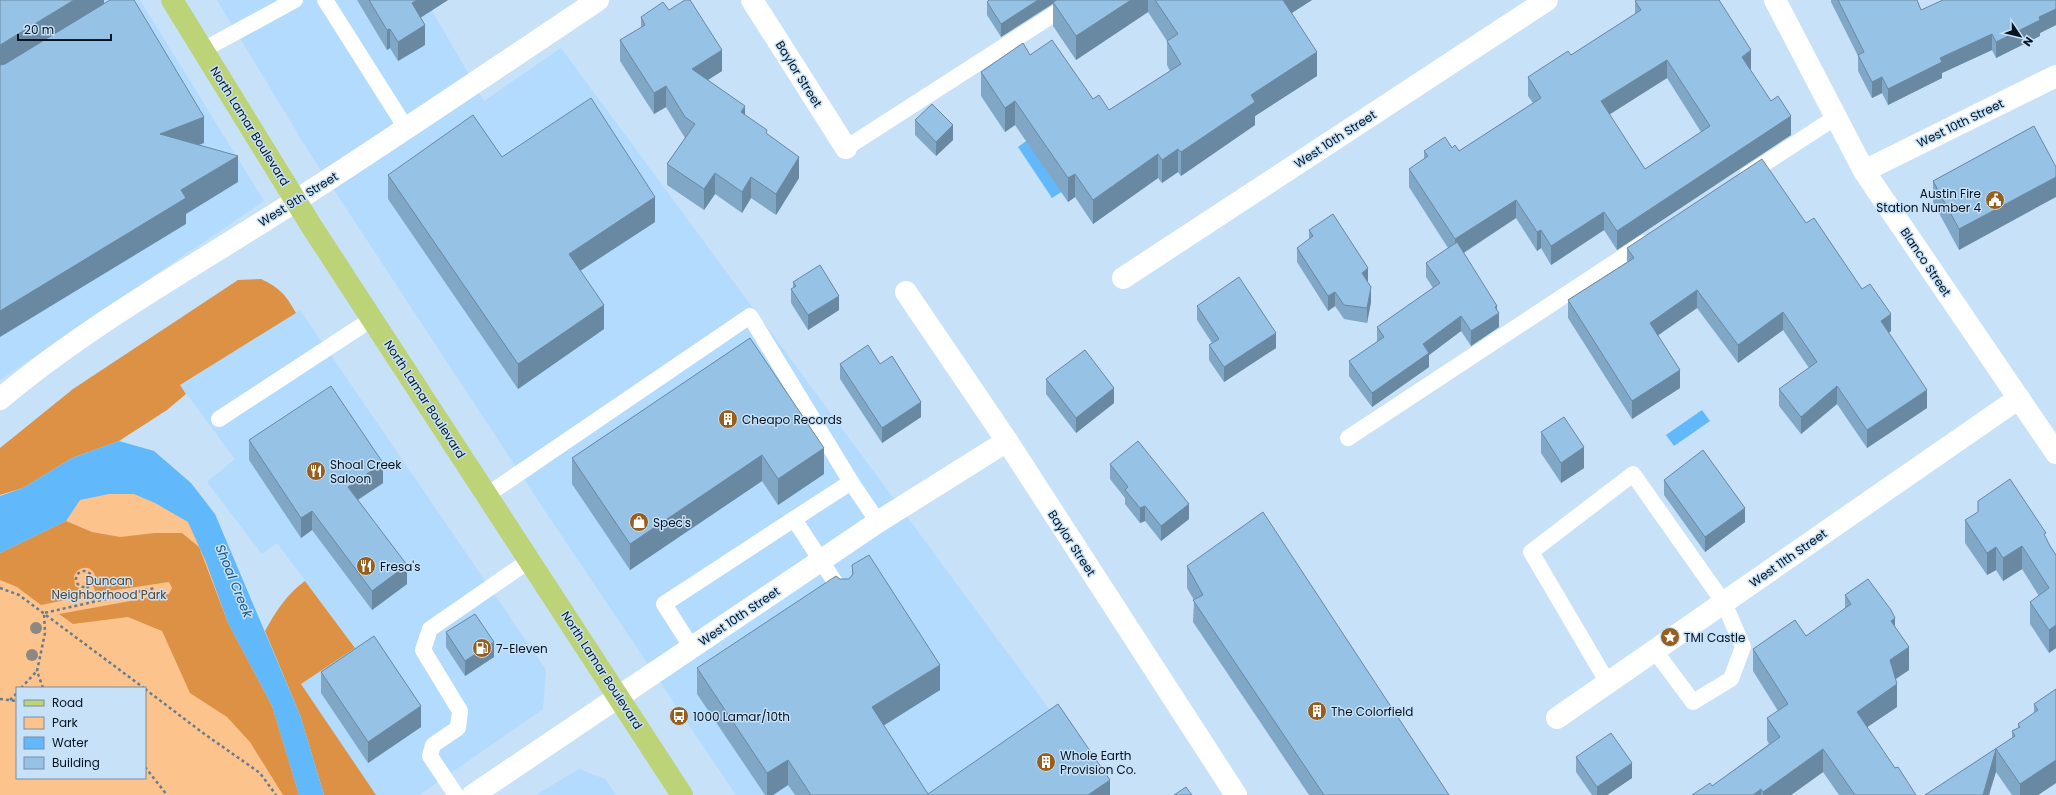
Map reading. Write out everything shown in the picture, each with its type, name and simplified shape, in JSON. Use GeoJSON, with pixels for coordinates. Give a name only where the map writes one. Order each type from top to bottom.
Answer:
{"type":"FeatureCollection","features":[{"type":"Feature","properties":{"kind":"main road","name":"North Lamar Boulevard"},"geometry":{"type":"LineString","coordinates":[[172,0],[296,201],[682,795]]}},
{"type":"Feature","properties":{"kind":"street","name":"West 9th Street"},"geometry":{"type":"LineString","coordinates":[[0,398],[26,377],[138,298],[296,201],[598,0]]}},
{"type":"Feature","properties":{"kind":"street","name":"Baylor Street"},"geometry":{"type":"LineString","coordinates":[[752,0],[846,148]]}},
{"type":"Feature","properties":{"kind":"street","name":"West 10th Street"},"geometry":{"type":"LineString","coordinates":[[1123,278],[1547,0]]}},
{"type":"Feature","properties":{"kind":"street","name":"Blanco Street"},"geometry":{"type":"LineString","coordinates":[[1776,0],[1864,171],[2019,398],[2053,442]]}},
{"type":"Feature","properties":{"kind":"street","name":"West 10th Street"},"geometry":{"type":"LineString","coordinates":[[1864,171],[2056,76]]}},
{"type":"Feature","properties":{"kind":"street","name":"Baylor Street"},"geometry":{"type":"LineString","coordinates":[[906,292],[1007,441],[1236,795]]}},
{"type":"Feature","properties":{"kind":"street","name":"West 11th Street"},"geometry":{"type":"LineString","coordinates":[[1558,718],[2019,398]]}},
{"type":"Feature","properties":{"kind":"street","name":"West 10th Street"},"geometry":{"type":"LineString","coordinates":[[473,795],[878,522],[1007,441]]}},
{"type":"Feature","properties":{"kind":"lane"},"geometry":{"type":"LineString","coordinates":[[203,50],[295,0]]}},
{"type":"Feature","properties":{"kind":"lane"},"geometry":{"type":"LineString","coordinates":[[325,0],[406,128]]}},
{"type":"Feature","properties":{"kind":"lane"},"geometry":{"type":"LineString","coordinates":[[846,148],[1076,0]]}},
{"type":"Feature","properties":{"kind":"lane"},"geometry":{"type":"LineString","coordinates":[[1736,183],[1836,117]]}},
{"type":"Feature","properties":{"kind":"lane"},"geometry":{"type":"LineString","coordinates":[[1348,438],[1656,235]]}},
{"type":"Feature","properties":{"kind":"lane"},"geometry":{"type":"LineString","coordinates":[[487,494],[750,316],[851,482],[878,522]]}},
{"type":"Feature","properties":{"kind":"lane"},"geometry":{"type":"LineString","coordinates":[[219,419],[372,318]]}},
{"type":"Feature","properties":{"kind":"lane"},"geometry":{"type":"LineString","coordinates":[[1608,683],[1531,552],[1633,474],[1724,603],[1743,647],[1730,680],[1693,702],[1655,651]]}},
{"type":"Feature","properties":{"kind":"lane"},"geometry":{"type":"LineString","coordinates":[[692,648],[664,604],[851,482]]}},
{"type":"Feature","properties":{"kind":"lane"},"geometry":{"type":"LineString","coordinates":[[794,519],[844,596]]}},
{"type":"Feature","properties":{"kind":"lane"},"geometry":{"type":"LineString","coordinates":[[456,795],[430,756],[433,745],[458,728],[460,711],[422,650],[430,628],[530,560]]}},
{"type":"Feature","properties":{"kind":"path"},"geometry":{"type":"LineString","coordinates":[[83,571],[90,573],[92,578],[91,582],[87,586],[80,585],[77,581],[77,576],[83,571]]}},
{"type":"Feature","properties":{"kind":"path"},"geometry":{"type":"LineString","coordinates":[[87,586],[94,602]]}},
{"type":"Feature","properties":{"kind":"path"},"geometry":{"type":"LineString","coordinates":[[0,588],[19,596],[44,613],[143,687]]}},
{"type":"Feature","properties":{"kind":"path"},"geometry":{"type":"LineString","coordinates":[[44,613],[155,588]]}},
{"type":"Feature","properties":{"kind":"path"},"geometry":{"type":"LineString","coordinates":[[43,687],[37,671],[45,633],[44,613]]}},
{"type":"Feature","properties":{"kind":"path"},"geometry":{"type":"LineString","coordinates":[[22,687],[37,671]]}},
{"type":"Feature","properties":{"kind":"path"},"geometry":{"type":"LineString","coordinates":[[146,690],[203,733],[260,773],[276,795]]}},
{"type":"Feature","properties":{"kind":"path"},"geometry":{"type":"LineString","coordinates":[[10,700],[16,694]]}},
{"type":"Feature","properties":{"kind":"path"},"geometry":{"type":"LineString","coordinates":[[0,699],[16,702]]}},
{"type":"Feature","properties":{"kind":"path"},"geometry":{"type":"LineString","coordinates":[[146,768],[167,795]]}},
{"type":"Feature","properties":{"kind":"shaded area"},"geometry":{"type":"Polygon","coordinates":[[[0,0],[140,0],[264,201],[0,380],[0,0]]]}},
{"type":"Feature","properties":{"kind":"shaded area"},"geometry":{"type":"Polygon","coordinates":[[[217,0],[426,0],[484,101],[561,48],[1063,728],[1107,795],[736,795],[543,508],[309,152],[217,0]]]}},
{"type":"Feature","properties":{"kind":"shaded area"},"geometry":{"type":"Polygon","coordinates":[[[300,310],[546,670],[543,709],[419,795],[376,795],[301,684],[355,647],[277,543],[262,554],[207,482],[235,459],[180,385],[300,310]]]}},
{"type":"Feature","properties":{"kind":"shaded area"},"geometry":{"type":"Polygon","coordinates":[[[579,769],[605,779],[616,795],[536,795],[579,769]]]}},
{"type":"Feature","properties":{"kind":"green space"},"geometry":{"type":"Polygon","coordinates":[[[261,279],[282,293],[296,313],[180,385],[186,394],[167,410],[119,441],[72,458],[23,488],[0,495],[0,448],[73,389],[238,280],[261,279]]]}},
{"type":"Feature","properties":{"kind":"green space","name":"Duncan Neighborhood Park"},"geometry":{"type":"Polygon","coordinates":[[[144,485],[188,513],[218,557],[305,795],[0,795],[0,528],[76,486],[144,485]]]}},
{"type":"Feature","properties":{"kind":"green space"},"geometry":{"type":"Polygon","coordinates":[[[66,521],[92,532],[120,537],[155,533],[182,533],[199,547],[228,623],[272,706],[299,795],[283,795],[250,742],[227,717],[190,693],[162,631],[128,617],[73,624],[59,614],[169,594],[172,588],[169,582],[96,593],[93,586],[96,580],[94,573],[90,569],[84,568],[77,571],[74,576],[75,586],[82,590],[85,596],[41,605],[17,587],[0,580],[0,553],[66,521]]]}},
{"type":"Feature","properties":{"kind":"green space"},"geometry":{"type":"Polygon","coordinates":[[[305,581],[355,648],[301,684],[376,795],[324,795],[300,715],[265,631],[282,603],[305,581]]]}},
{"type":"Feature","properties":{"kind":"water"},"geometry":{"type":"Polygon","coordinates":[[[1029,139],[1063,191],[1052,198],[1018,147],[1029,139]]]}},
{"type":"Feature","properties":{"kind":"water"},"geometry":{"type":"Polygon","coordinates":[[[1702,410],[1710,421],[1674,446],[1666,435],[1702,410]]]}},
{"type":"Feature","properties":{"kind":"water","name":"Shoal Creek"},"geometry":{"type":"Polygon","coordinates":[[[119,441],[154,451],[191,483],[215,514],[300,715],[324,795],[299,795],[272,706],[228,623],[206,562],[188,522],[155,503],[134,494],[109,494],[80,500],[66,521],[0,553],[0,496],[23,488],[72,458],[119,441]]]}},
{"type":"Feature","properties":{"kind":"building"},"geometry":{"type":"Polygon","coordinates":[[[0,0],[74,0],[0,45],[0,0]]]}},
{"type":"Feature","properties":{"kind":"building"},"geometry":{"type":"Polygon","coordinates":[[[110,0],[134,0],[204,117],[160,134],[238,156],[181,190],[186,198],[0,311],[0,65],[5,64],[110,0]]]}},
{"type":"Feature","properties":{"kind":"building"},"geometry":{"type":"Polygon","coordinates":[[[369,0],[417,0],[412,3],[425,25],[398,42],[390,29],[387,30],[369,0]]]}},
{"type":"Feature","properties":{"kind":"building"},"geometry":{"type":"Polygon","coordinates":[[[685,0],[690,0],[722,50],[692,69],[745,106],[741,112],[767,130],[766,133],[799,157],[776,194],[751,177],[742,192],[715,173],[704,189],[667,164],[695,124],[685,117],[666,86],[654,93],[620,40],[645,25],[641,17],[663,2],[669,10],[685,0]]]}},
{"type":"Feature","properties":{"kind":"building"},"geometry":{"type":"Polygon","coordinates":[[[989,0],[1038,0],[1001,24],[987,2],[989,0]]]}},
{"type":"Feature","properties":{"kind":"building"},"geometry":{"type":"Polygon","coordinates":[[[1057,0],[1131,0],[1076,36],[1053,2],[1057,0]]]}},
{"type":"Feature","properties":{"kind":"building"},"geometry":{"type":"Polygon","coordinates":[[[1155,0],[1283,0],[1317,52],[1251,95],[1255,102],[1181,152],[1178,149],[1162,160],[1158,154],[1093,200],[1075,174],[1068,178],[1015,101],[1005,108],[981,72],[1023,43],[1030,55],[1052,40],[1093,99],[1099,95],[1109,110],[1181,64],[1167,41],[1178,34],[1155,0]]]}},
{"type":"Feature","properties":{"kind":"building"},"geometry":{"type":"Polygon","coordinates":[[[1719,0],[1751,50],[1742,57],[1771,101],[1778,96],[1791,116],[1617,231],[1604,212],[1551,246],[1541,230],[1537,232],[1516,200],[1455,239],[1409,169],[1428,156],[1424,151],[1445,137],[1452,148],[1455,145],[1459,151],[1541,98],[1528,77],[1568,51],[1571,55],[1641,10],[1635,1],[1719,0]],[[1667,60],[1601,101],[1645,169],[1710,126],[1667,60]]]}},
{"type":"Feature","properties":{"kind":"building"},"geometry":{"type":"Polygon","coordinates":[[[1838,0],[1917,0],[1921,10],[1943,0],[2056,0],[2056,9],[2039,17],[2040,20],[1996,42],[1992,34],[1940,58],[1942,62],[1888,89],[1882,77],[1872,82],[1858,55],[1864,52],[1838,0]]]}},
{"type":"Feature","properties":{"kind":"building"},"geometry":{"type":"Polygon","coordinates":[[[591,98],[655,197],[569,254],[604,305],[518,364],[388,175],[473,115],[502,157],[591,98]]]}},
{"type":"Feature","properties":{"kind":"building"},"geometry":{"type":"Polygon","coordinates":[[[932,104],[953,125],[936,142],[915,120],[932,104]]]}},
{"type":"Feature","properties":{"kind":"building","name":"Austin Fire Station Number 4"},"geometry":{"type":"Polygon","coordinates":[[[2034,126],[2056,167],[2056,177],[1959,229],[1933,181],[2034,126]]]}},
{"type":"Feature","properties":{"kind":"building"},"geometry":{"type":"Polygon","coordinates":[[[1762,159],[1806,223],[1814,218],[1862,289],[1870,284],[1891,314],[1881,321],[1927,390],[1867,430],[1837,386],[1801,417],[1779,389],[1817,362],[1783,312],[1738,345],[1697,290],[1650,323],[1680,370],[1632,401],[1568,300],[1634,258],[1627,248],[1762,159]]]}},
{"type":"Feature","properties":{"kind":"building"},"geometry":{"type":"Polygon","coordinates":[[[1333,214],[1368,268],[1362,273],[1371,287],[1367,308],[1344,305],[1335,292],[1328,296],[1297,248],[1313,236],[1309,230],[1333,214]]]}},
{"type":"Feature","properties":{"kind":"building"},"geometry":{"type":"Polygon","coordinates":[[[1457,242],[1497,306],[1495,307],[1499,313],[1471,331],[1461,316],[1423,344],[1429,353],[1372,393],[1349,361],[1384,337],[1377,327],[1440,283],[1426,263],[1457,242]]]}},
{"type":"Feature","properties":{"kind":"building"},"geometry":{"type":"Polygon","coordinates":[[[820,265],[839,296],[808,315],[791,289],[796,286],[793,282],[820,265]]]}},
{"type":"Feature","properties":{"kind":"building"},"geometry":{"type":"Polygon","coordinates":[[[1239,277],[1276,333],[1224,367],[1209,345],[1219,339],[1197,306],[1239,277]]]}},
{"type":"Feature","properties":{"kind":"building","name":"Cheapo Records"},"geometry":{"type":"Polygon","coordinates":[[[750,338],[824,448],[778,479],[762,455],[630,544],[572,458],[750,338]]]}},
{"type":"Feature","properties":{"kind":"building"},"geometry":{"type":"Polygon","coordinates":[[[868,345],[880,364],[892,356],[921,402],[882,428],[840,364],[868,345]]]}},
{"type":"Feature","properties":{"kind":"building"},"geometry":{"type":"Polygon","coordinates":[[[1085,350],[1114,388],[1076,418],[1046,379],[1085,350]]]}},
{"type":"Feature","properties":{"kind":"building"},"geometry":{"type":"Polygon","coordinates":[[[331,386],[383,463],[348,487],[407,565],[372,591],[312,511],[301,518],[249,440],[331,386]]]}},
{"type":"Feature","properties":{"kind":"building"},"geometry":{"type":"Polygon","coordinates":[[[1564,417],[1584,447],[1561,463],[1541,432],[1564,417]]]}},
{"type":"Feature","properties":{"kind":"building"},"geometry":{"type":"Polygon","coordinates":[[[1138,441],[1189,504],[1161,526],[1145,506],[1140,508],[1125,490],[1128,487],[1110,464],[1138,441]]]}},
{"type":"Feature","properties":{"kind":"building"},"geometry":{"type":"Polygon","coordinates":[[[1703,450],[1745,508],[1705,537],[1664,480],[1703,450]]]}},
{"type":"Feature","properties":{"kind":"building"},"geometry":{"type":"Polygon","coordinates":[[[2010,479],[2046,533],[2044,534],[2056,555],[2056,625],[2049,630],[2030,602],[2049,588],[2022,546],[2003,558],[1996,547],[1987,553],[1965,520],[1978,512],[1978,501],[2010,479]]]}},
{"type":"Feature","properties":{"kind":"building","name":"The Colorfield"},"geometry":{"type":"Polygon","coordinates":[[[1263,512],[1449,795],[1324,795],[1193,600],[1203,595],[1187,566],[1263,512]]]}},
{"type":"Feature","properties":{"kind":"building"},"geometry":{"type":"Polygon","coordinates":[[[869,555],[940,665],[872,707],[928,794],[1058,704],[1110,780],[1088,795],[811,795],[788,760],[767,773],[697,668],[836,576],[840,579],[849,579],[853,574],[852,565],[869,555]]]}},
{"type":"Feature","properties":{"kind":"building"},"geometry":{"type":"Polygon","coordinates":[[[1868,579],[1891,610],[1895,618],[1891,621],[1909,647],[1890,660],[1897,684],[1857,712],[1895,768],[1898,767],[1916,795],[1855,795],[1823,749],[1763,792],[1761,789],[1753,795],[1692,795],[1710,783],[1712,786],[1780,737],[1767,718],[1788,704],[1753,649],[1795,620],[1806,636],[1851,604],[1845,595],[1868,579]]]}},
{"type":"Feature","properties":{"kind":"building"},"geometry":{"type":"Polygon","coordinates":[[[475,614],[494,642],[465,661],[446,632],[475,614]]]}},
{"type":"Feature","properties":{"kind":"building"},"geometry":{"type":"Polygon","coordinates":[[[374,636],[421,706],[368,742],[321,672],[374,636]]]}},
{"type":"Feature","properties":{"kind":"building"},"geometry":{"type":"Polygon","coordinates":[[[2056,689],[2056,760],[2020,784],[1996,749],[1983,795],[1925,795],[2015,736],[2012,731],[2020,727],[2018,724],[2038,710],[2034,704],[2056,689]]]}},
{"type":"Feature","properties":{"kind":"building"},"geometry":{"type":"Polygon","coordinates":[[[1611,733],[1632,763],[1597,787],[1576,757],[1611,733]]]}},
{"type":"Feature","properties":{"kind":"building"},"geometry":{"type":"Polygon","coordinates":[[[1186,787],[1192,795],[1174,795],[1186,787]]]}},
{"type":"Feature","properties":{"kind":"place","name":"Austin Fire Station Number 4"},"geometry":{"type":"Point","coordinates":[1995,200]}},
{"type":"Feature","properties":{"kind":"place","name":"Cheapo Records"},"geometry":{"type":"Point","coordinates":[728,419]}},
{"type":"Feature","properties":{"kind":"place","name":"Shoal Creek Saloon"},"geometry":{"type":"Point","coordinates":[316,471]}},
{"type":"Feature","properties":{"kind":"place","name":"Spec's"},"geometry":{"type":"Point","coordinates":[639,522]}},
{"type":"Feature","properties":{"kind":"place","name":"Fresa's"},"geometry":{"type":"Point","coordinates":[366,566]}},
{"type":"Feature","properties":{"kind":"place","name":"TMI Castle"},"geometry":{"type":"Point","coordinates":[1670,637]}},
{"type":"Feature","properties":{"kind":"place","name":"7-Eleven"},"geometry":{"type":"Point","coordinates":[482,648]}},
{"type":"Feature","properties":{"kind":"place","name":"The Colorfield"},"geometry":{"type":"Point","coordinates":[1317,711]}},
{"type":"Feature","properties":{"kind":"place","name":"1000 Lamar/10th"},"geometry":{"type":"Point","coordinates":[679,716]}},
{"type":"Feature","properties":{"kind":"place","name":"Whole Earth Provision Co."},"geometry":{"type":"Point","coordinates":[1046,762]}}]}
